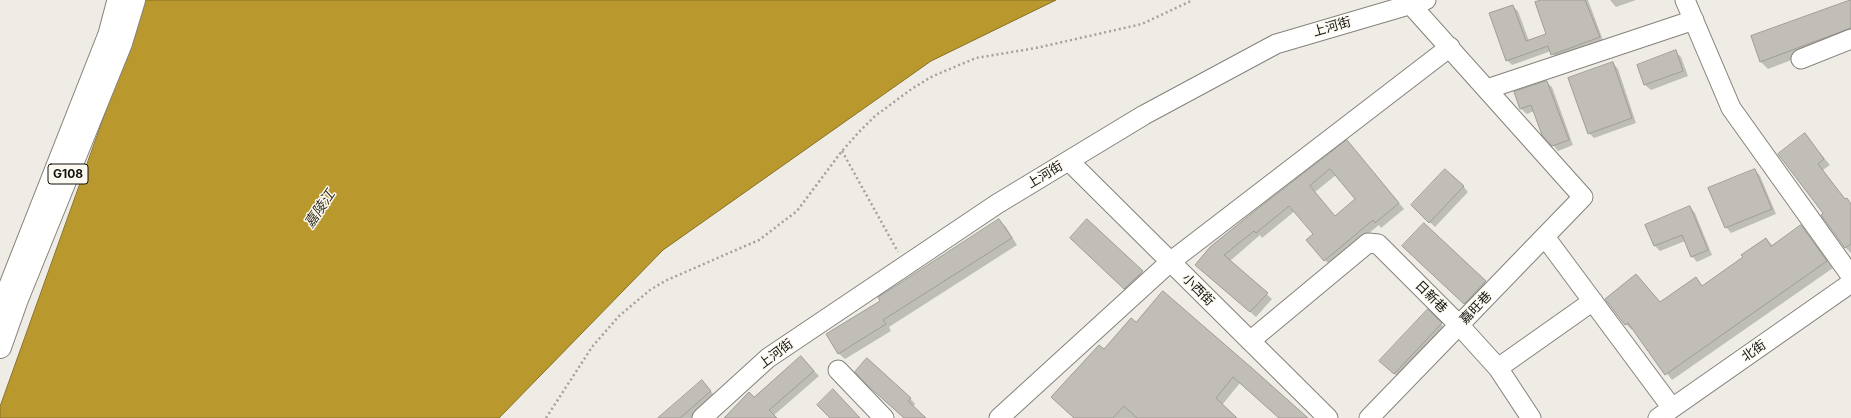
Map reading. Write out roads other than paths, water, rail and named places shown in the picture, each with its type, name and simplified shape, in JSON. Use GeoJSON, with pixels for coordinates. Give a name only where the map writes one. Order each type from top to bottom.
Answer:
{"type":"FeatureCollection","features":[{"type":"Feature","properties":{"kind":"highway","name":"G108"},"geometry":{"type":"LineString","coordinates":[[0,347],[17,299],[121,43],[134,0]]}},
{"type":"Feature","properties":{"kind":"street"},"geometry":{"type":"LineString","coordinates":[[0,308],[108,34],[117,0]]}},
{"type":"Feature","properties":{"kind":"street"},"geometry":{"type":"LineString","coordinates":[[1685,0],[1731,108],[1851,276]]}},
{"type":"Feature","properties":{"kind":"street"},"geometry":{"type":"LineString","coordinates":[[1419,2],[1450,48],[1487,89],[1694,20]]}},
{"type":"Feature","properties":{"kind":"street","name":"上河街"},"geometry":{"type":"LineString","coordinates":[[702,418],[768,358],[998,204],[1144,115],[1276,44],[1419,2]]}},
{"type":"Feature","properties":{"kind":"street"},"geometry":{"type":"LineString","coordinates":[[1801,59],[1851,39]]}},
{"type":"Feature","properties":{"kind":"street"},"geometry":{"type":"LineString","coordinates":[[999,418],[1170,262],[1450,48]]}},
{"type":"Feature","properties":{"kind":"street","name":"嘉旺巷"},"geometry":{"type":"LineString","coordinates":[[1369,418],[1583,197],[1487,89]]}},
{"type":"Feature","properties":{"kind":"street","name":"小西街"},"geometry":{"type":"LineString","coordinates":[[1069,161],[1328,418]]}},
{"type":"Feature","properties":{"kind":"street"},"geometry":{"type":"LineString","coordinates":[[1545,237],[1593,301],[1665,413]]}},
{"type":"Feature","properties":{"kind":"street","name":"日新巷"},"geometry":{"type":"LineString","coordinates":[[1250,341],[1368,243],[1378,244],[1459,325],[1498,368],[1531,418]]}},
{"type":"Feature","properties":{"kind":"street","name":"北街"},"geometry":{"type":"LineString","coordinates":[[1665,413],[1851,283]]}},
{"type":"Feature","properties":{"kind":"street"},"geometry":{"type":"LineString","coordinates":[[1498,368],[1593,301]]}},
{"type":"Feature","properties":{"kind":"street"},"geometry":{"type":"LineString","coordinates":[[838,370],[884,418]]}},
{"type":"Feature","properties":{"kind":"water","name":"嘉陵江"},"geometry":{"type":"Polygon","coordinates":[[[146,0],[1056,0],[931,61],[663,250],[499,418],[0,418],[0,407],[146,0]]]}}]}
